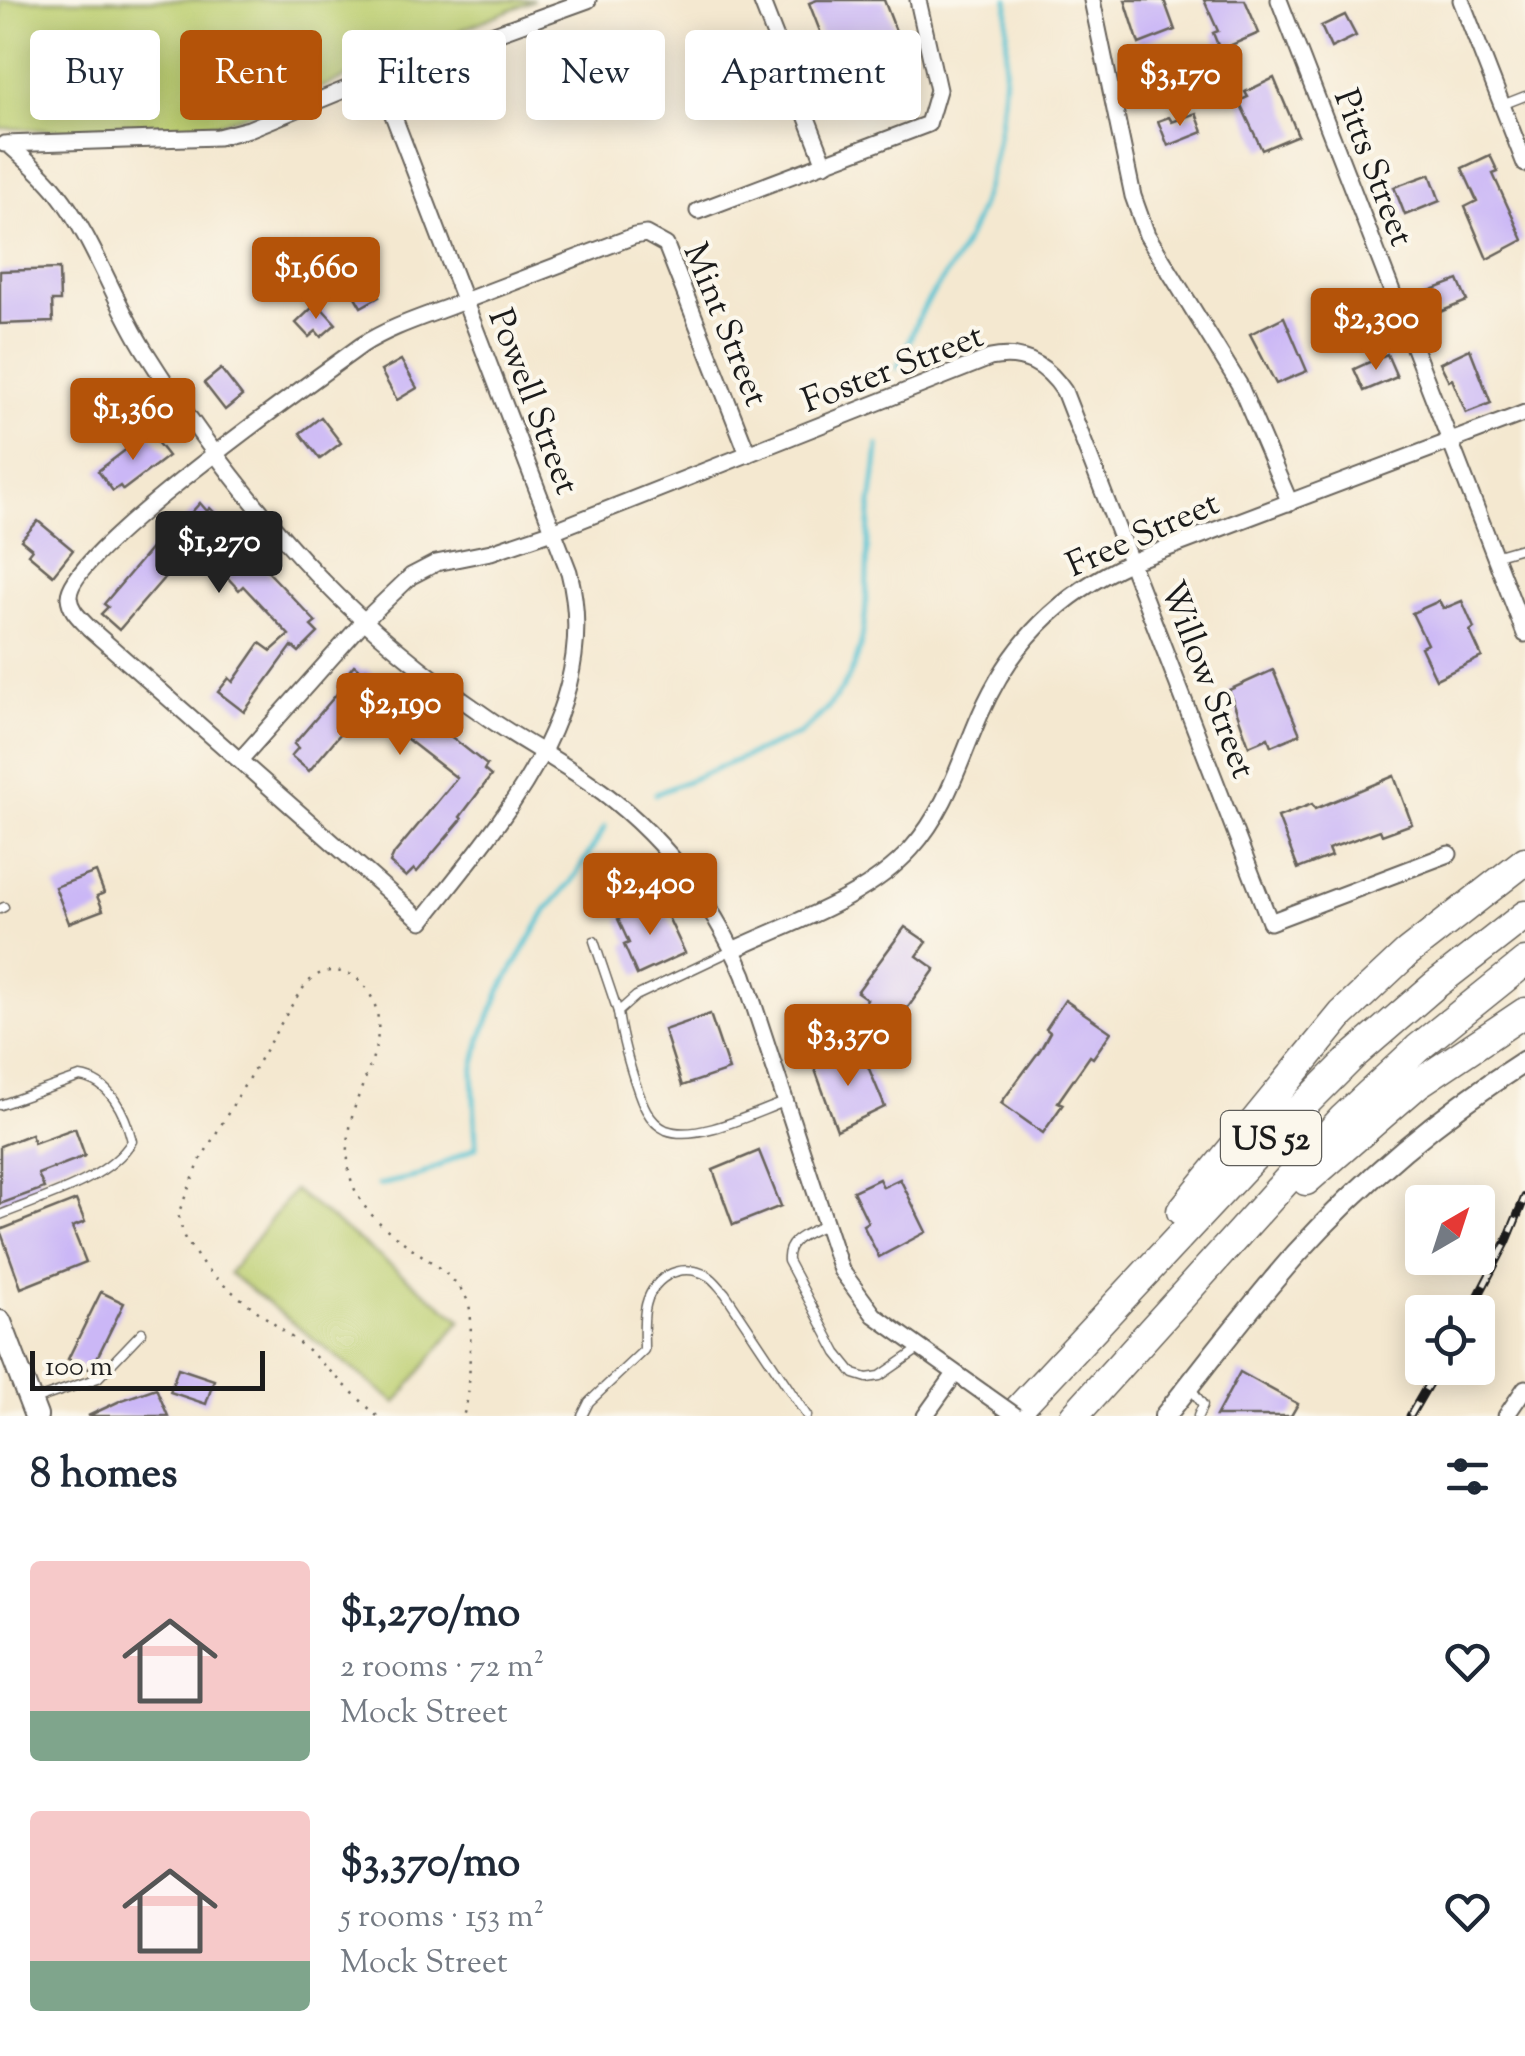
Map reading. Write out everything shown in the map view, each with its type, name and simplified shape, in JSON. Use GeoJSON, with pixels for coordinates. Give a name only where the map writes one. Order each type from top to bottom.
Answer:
{"type":"FeatureCollection","features":[{"type":"Feature","properties":{"kind":"highway"},"geometry":{"type":"LineString","coordinates":[[1040,1386],[1342,1014],[1407,953],[1525,861]]}},
{"type":"Feature","properties":{"kind":"highway","name":"US 52"},"geometry":{"type":"LineString","coordinates":[[1014,1416],[1353,1056],[1525,915]]}},
{"type":"Feature","properties":{"kind":"highway","name":"US 52"},"geometry":{"type":"LineString","coordinates":[[1074,1416],[1319,1143],[1379,1083],[1525,962]]}},
{"type":"Feature","properties":{"kind":"highway"},"geometry":{"type":"LineString","coordinates":[[1198,1280],[1394,1102],[1460,1053],[1525,1012]]}},
{"type":"Feature","properties":{"kind":"main road"},"geometry":{"type":"LineString","coordinates":[[0,1322],[33,1409]]}},
{"type":"Feature","properties":{"kind":"street"},"geometry":{"type":"LineString","coordinates":[[505,30],[588,0]]}},
{"type":"Feature","properties":{"kind":"street"},"geometry":{"type":"LineString","coordinates":[[761,0],[825,164]]}},
{"type":"Feature","properties":{"kind":"street","name":"Mint Street"},"geometry":{"type":"LineString","coordinates":[[698,211],[928,124],[938,90],[918,0]]}},
{"type":"Feature","properties":{"kind":"street"},"geometry":{"type":"LineString","coordinates":[[1092,0],[1133,196],[1147,236],[1239,384],[1290,502]]}},
{"type":"Feature","properties":{"kind":"street","name":"Pitts Street"},"geometry":{"type":"LineString","coordinates":[[1278,0],[1525,634]]}},
{"type":"Feature","properties":{"kind":"street"},"geometry":{"type":"LineString","coordinates":[[1461,0],[1525,164]]}},
{"type":"Feature","properties":{"kind":"street"},"geometry":{"type":"LineString","coordinates":[[4,144],[218,137],[250,129],[342,91]]}},
{"type":"Feature","properties":{"kind":"street","name":"Powell Street"},"geometry":{"type":"LineString","coordinates":[[240,760],[422,921],[480,848],[543,752],[566,700],[577,646],[574,593],[395,120]]}},
{"type":"Feature","properties":{"kind":"street"},"geometry":{"type":"LineString","coordinates":[[4,144],[49,182],[68,206],[144,349],[216,456],[283,539],[364,621],[439,682],[620,804],[683,870],[733,950],[833,1255],[861,1300],[890,1328],[1014,1416]]}},
{"type":"Feature","properties":{"kind":"street","name":"Mint Street"},"geometry":{"type":"LineString","coordinates":[[240,760],[89,628],[74,612],[69,598],[77,578],[156,500],[373,337],[646,234],[666,245],[748,454]]}},
{"type":"Feature","properties":{"kind":"street","name":"Foster Street"},"geometry":{"type":"LineString","coordinates":[[240,760],[364,621],[412,576],[436,563],[491,552],[553,531],[990,358],[1011,355],[1029,360]]}},
{"type":"Feature","properties":{"kind":"street","name":"Willow Street"},"geometry":{"type":"LineString","coordinates":[[1029,360],[1046,369],[1064,391],[1270,922],[1449,854]]}},
{"type":"Feature","properties":{"kind":"street","name":"Free Street"},"geometry":{"type":"LineString","coordinates":[[733,950],[849,895],[892,868],[908,852],[948,798],[980,714],[1023,640],[1062,602],[1100,576],[1525,413]]}},
{"type":"Feature","properties":{"kind":"street"},"geometry":{"type":"LineString","coordinates":[[1165,1416],[1195,1392],[1297,1254],[1357,1192],[1424,1132],[1525,1061]]}},
{"type":"Feature","properties":{"kind":"street"},"geometry":{"type":"LineString","coordinates":[[924,1416],[955,1374]]}},
{"type":"Feature","properties":{"kind":"street"},"geometry":{"type":"LineString","coordinates":[[1506,1416],[1525,1388]]}},
{"type":"Feature","properties":{"kind":"lane"},"geometry":{"type":"LineString","coordinates":[[1502,105],[1525,96]]}},
{"type":"Feature","properties":{"kind":"lane"},"geometry":{"type":"LineString","coordinates":[[1494,556],[1524,544]]}},
{"type":"Feature","properties":{"kind":"lane"},"geometry":{"type":"LineString","coordinates":[[594,941],[618,1012],[620,1035],[642,1106],[663,1130],[684,1133],[710,1129],[784,1102]]}},
{"type":"Feature","properties":{"kind":"lane"},"geometry":{"type":"LineString","coordinates":[[618,1012],[636,996],[733,950]]}},
{"type":"Feature","properties":{"kind":"lane"},"geometry":{"type":"LineString","coordinates":[[0,1105],[80,1077],[94,1079],[106,1088],[132,1141],[126,1151],[86,1181],[0,1214]]}},
{"type":"Feature","properties":{"kind":"lane"},"geometry":{"type":"LineString","coordinates":[[824,1226],[793,1242],[788,1261],[847,1368],[867,1378],[880,1376],[919,1348]]}},
{"type":"Feature","properties":{"kind":"lane"},"geometry":{"type":"LineString","coordinates":[[582,1416],[589,1402],[644,1350],[645,1308],[653,1286],[668,1273],[682,1270],[708,1276],[725,1293],[807,1416]]}},
{"type":"Feature","properties":{"kind":"lane"},"geometry":{"type":"LineString","coordinates":[[33,1409],[98,1378],[142,1332]]}},
{"type":"Feature","properties":{"kind":"lane"},"geometry":{"type":"LineString","coordinates":[[1195,1392],[1204,1405],[1198,1416]]}},
{"type":"Feature","properties":{"kind":"path"},"geometry":{"type":"LineString","coordinates":[[378,1416],[308,1350],[214,1276],[184,1237],[178,1214],[201,1160],[296,998],[308,981],[323,972],[342,971],[361,980],[374,1000],[380,1022],[376,1050],[352,1119],[346,1158],[355,1190],[375,1221],[455,1284],[468,1304],[469,1400],[463,1416]]}},
{"type":"Feature","properties":{"kind":"green space"},"geometry":{"type":"Polygon","coordinates":[[[0,0],[534,0],[461,30],[342,30],[342,79],[322,87],[322,30],[180,30],[180,120],[230,120],[205,128],[98,132],[0,128],[0,0]]]}},
{"type":"Feature","properties":{"kind":"green space"},"geometry":{"type":"Polygon","coordinates":[[[294,1190],[461,1320],[396,1403],[229,1273],[294,1190]]]}},
{"type":"Feature","properties":{"kind":"building"},"geometry":{"type":"Polygon","coordinates":[[[884,0],[896,30],[819,30],[809,3],[884,0]]]}},
{"type":"Feature","properties":{"kind":"building"},"geometry":{"type":"Polygon","coordinates":[[[1125,0],[1164,0],[1175,30],[1139,44],[1125,0]]]}},
{"type":"Feature","properties":{"kind":"building"},"geometry":{"type":"Polygon","coordinates":[[[1204,0],[1245,0],[1259,33],[1220,50],[1213,33],[1218,31],[1204,0]]]}},
{"type":"Feature","properties":{"kind":"building"},"geometry":{"type":"Polygon","coordinates":[[[1345,15],[1356,36],[1331,48],[1321,26],[1345,15]]]}},
{"type":"Feature","properties":{"kind":"building"},"geometry":{"type":"Polygon","coordinates":[[[1274,78],[1298,135],[1262,150],[1239,101],[1248,97],[1245,92],[1274,78]]]}},
{"type":"Feature","properties":{"kind":"building"},"geometry":{"type":"Polygon","coordinates":[[[1196,113],[1203,132],[1168,146],[1158,121],[1169,117],[1172,122],[1196,113]]]}},
{"type":"Feature","properties":{"kind":"building"},"geometry":{"type":"Polygon","coordinates":[[[1490,155],[1498,172],[1493,174],[1523,240],[1487,259],[1465,207],[1477,201],[1462,168],[1490,155]]]}},
{"type":"Feature","properties":{"kind":"building"},"geometry":{"type":"Polygon","coordinates":[[[1430,174],[1440,201],[1405,215],[1394,187],[1430,174]]]}},
{"type":"Feature","properties":{"kind":"building"},"geometry":{"type":"Polygon","coordinates":[[[362,266],[379,297],[361,307],[343,276],[362,266]]]}},
{"type":"Feature","properties":{"kind":"building"},"geometry":{"type":"Polygon","coordinates":[[[59,269],[60,301],[52,301],[53,322],[0,324],[0,271],[59,269]]]}},
{"type":"Feature","properties":{"kind":"building"},"geometry":{"type":"Polygon","coordinates":[[[1458,280],[1467,301],[1430,316],[1421,294],[1458,280]]]}},
{"type":"Feature","properties":{"kind":"building"},"geometry":{"type":"Polygon","coordinates":[[[317,303],[336,324],[321,337],[316,331],[309,337],[296,323],[317,303]]]}},
{"type":"Feature","properties":{"kind":"building"},"geometry":{"type":"Polygon","coordinates":[[[1284,317],[1307,371],[1276,384],[1250,334],[1284,317]]]}},
{"type":"Feature","properties":{"kind":"building"},"geometry":{"type":"Polygon","coordinates":[[[1470,349],[1491,403],[1466,413],[1452,379],[1449,381],[1440,363],[1470,349]]]}},
{"type":"Feature","properties":{"kind":"building"},"geometry":{"type":"Polygon","coordinates":[[[1387,354],[1397,377],[1364,391],[1354,369],[1387,354]]]}},
{"type":"Feature","properties":{"kind":"building"},"geometry":{"type":"Polygon","coordinates":[[[401,360],[417,388],[397,400],[381,371],[401,360]]]}},
{"type":"Feature","properties":{"kind":"building"},"geometry":{"type":"Polygon","coordinates":[[[221,369],[242,396],[225,410],[204,383],[221,369]]]}},
{"type":"Feature","properties":{"kind":"building"},"geometry":{"type":"Polygon","coordinates":[[[321,417],[341,443],[320,459],[300,433],[321,417]]]}},
{"type":"Feature","properties":{"kind":"building"},"geometry":{"type":"Polygon","coordinates":[[[149,432],[168,456],[123,490],[120,486],[113,491],[98,471],[149,432]]]}},
{"type":"Feature","properties":{"kind":"building"},"geometry":{"type":"Polygon","coordinates":[[[200,503],[239,538],[233,544],[252,565],[257,560],[316,622],[311,626],[318,633],[299,652],[292,646],[244,712],[218,692],[229,678],[233,682],[260,643],[271,651],[289,635],[243,586],[239,590],[226,576],[229,574],[196,541],[119,630],[101,614],[108,607],[104,604],[159,539],[164,543],[200,503]]]}},
{"type":"Feature","properties":{"kind":"building"},"geometry":{"type":"Polygon","coordinates":[[[38,521],[73,550],[53,575],[28,554],[32,549],[21,540],[38,521]]]}},
{"type":"Feature","properties":{"kind":"building"},"geometry":{"type":"Polygon","coordinates":[[[1439,601],[1443,609],[1462,601],[1482,657],[1436,679],[1421,647],[1427,644],[1412,613],[1439,601]]]}},
{"type":"Feature","properties":{"kind":"building"},"geometry":{"type":"Polygon","coordinates":[[[354,665],[363,672],[366,669],[398,696],[395,700],[417,717],[420,712],[487,765],[484,770],[491,776],[462,819],[417,872],[414,869],[406,877],[390,863],[394,854],[457,778],[362,708],[309,771],[291,756],[298,748],[294,744],[341,689],[337,686],[354,665]]]}},
{"type":"Feature","properties":{"kind":"building"},"geometry":{"type":"Polygon","coordinates":[[[1273,670],[1300,734],[1271,746],[1268,738],[1249,746],[1229,690],[1273,670]]]}},
{"type":"Feature","properties":{"kind":"building"},"geometry":{"type":"Polygon","coordinates":[[[1394,776],[1412,824],[1382,835],[1380,830],[1328,849],[1331,856],[1298,869],[1278,817],[1312,804],[1315,809],[1394,776]]]}},
{"type":"Feature","properties":{"kind":"building"},"geometry":{"type":"Polygon","coordinates":[[[96,872],[104,893],[97,896],[103,910],[69,923],[55,887],[96,872]]]}},
{"type":"Feature","properties":{"kind":"building"},"geometry":{"type":"Polygon","coordinates":[[[660,900],[685,953],[637,975],[618,919],[660,900]]]}},
{"type":"Feature","properties":{"kind":"building"},"geometry":{"type":"Polygon","coordinates":[[[905,927],[927,942],[917,956],[935,969],[895,1026],[863,1005],[867,999],[857,992],[905,927]]]}},
{"type":"Feature","properties":{"kind":"building"},"geometry":{"type":"Polygon","coordinates":[[[1065,1000],[1111,1032],[1058,1102],[1063,1104],[1043,1133],[1001,1103],[1040,1050],[1050,1032],[1046,1029],[1065,1000]]]}},
{"type":"Feature","properties":{"kind":"building"},"geometry":{"type":"Polygon","coordinates":[[[710,1014],[729,1070],[682,1086],[664,1030],[710,1014]]]}},
{"type":"Feature","properties":{"kind":"building"},"geometry":{"type":"Polygon","coordinates":[[[862,1052],[885,1107],[837,1130],[813,1064],[840,1053],[842,1060],[862,1052]]]}},
{"type":"Feature","properties":{"kind":"building"},"geometry":{"type":"Polygon","coordinates":[[[75,1128],[85,1156],[38,1174],[44,1188],[0,1204],[0,1146],[31,1134],[34,1143],[75,1128]]]}},
{"type":"Feature","properties":{"kind":"building"},"geometry":{"type":"Polygon","coordinates":[[[759,1151],[781,1206],[733,1225],[713,1170],[759,1151]]]}},
{"type":"Feature","properties":{"kind":"building"},"geometry":{"type":"Polygon","coordinates":[[[879,1179],[883,1187],[900,1179],[926,1232],[879,1257],[863,1225],[868,1222],[853,1191],[879,1179]]]}},
{"type":"Feature","properties":{"kind":"building"},"geometry":{"type":"Polygon","coordinates":[[[76,1200],[85,1222],[72,1227],[86,1262],[21,1288],[0,1230],[76,1200]]]}},
{"type":"Feature","properties":{"kind":"building"},"geometry":{"type":"Polygon","coordinates":[[[101,1292],[124,1303],[91,1370],[68,1359],[101,1292]]]}},
{"type":"Feature","properties":{"kind":"building"},"geometry":{"type":"Polygon","coordinates":[[[178,1368],[214,1380],[206,1404],[170,1392],[178,1368]]]}},
{"type":"Feature","properties":{"kind":"building"},"geometry":{"type":"Polygon","coordinates":[[[1240,1372],[1298,1404],[1291,1416],[1216,1416],[1240,1372]]]}},
{"type":"Feature","properties":{"kind":"building"},"geometry":{"type":"Polygon","coordinates":[[[156,1388],[168,1416],[88,1416],[122,1400],[156,1388]]]}},
{"type":"Feature","properties":{"kind":"waterway"},"geometry":{"type":"LineString","coordinates":[[897,368],[922,311],[963,247],[987,187],[1000,126],[1008,0]]}},
{"type":"Feature","properties":{"kind":"waterway"},"geometry":{"type":"LineString","coordinates":[[656,794],[799,734],[841,692],[853,670],[864,622],[878,445]]}},
{"type":"Feature","properties":{"kind":"waterway"},"geometry":{"type":"LineString","coordinates":[[379,1185],[419,1176],[476,1147],[473,1072],[480,1041],[500,991],[546,911],[572,881],[605,827]]}},
{"type":"Feature","properties":{"kind":"railway"},"geometry":{"type":"LineString","coordinates":[[1479,1295],[1525,1197]]}},
{"type":"Feature","properties":{"kind":"railway"},"geometry":{"type":"LineString","coordinates":[[1410,1416],[1428,1385]]}}]}
